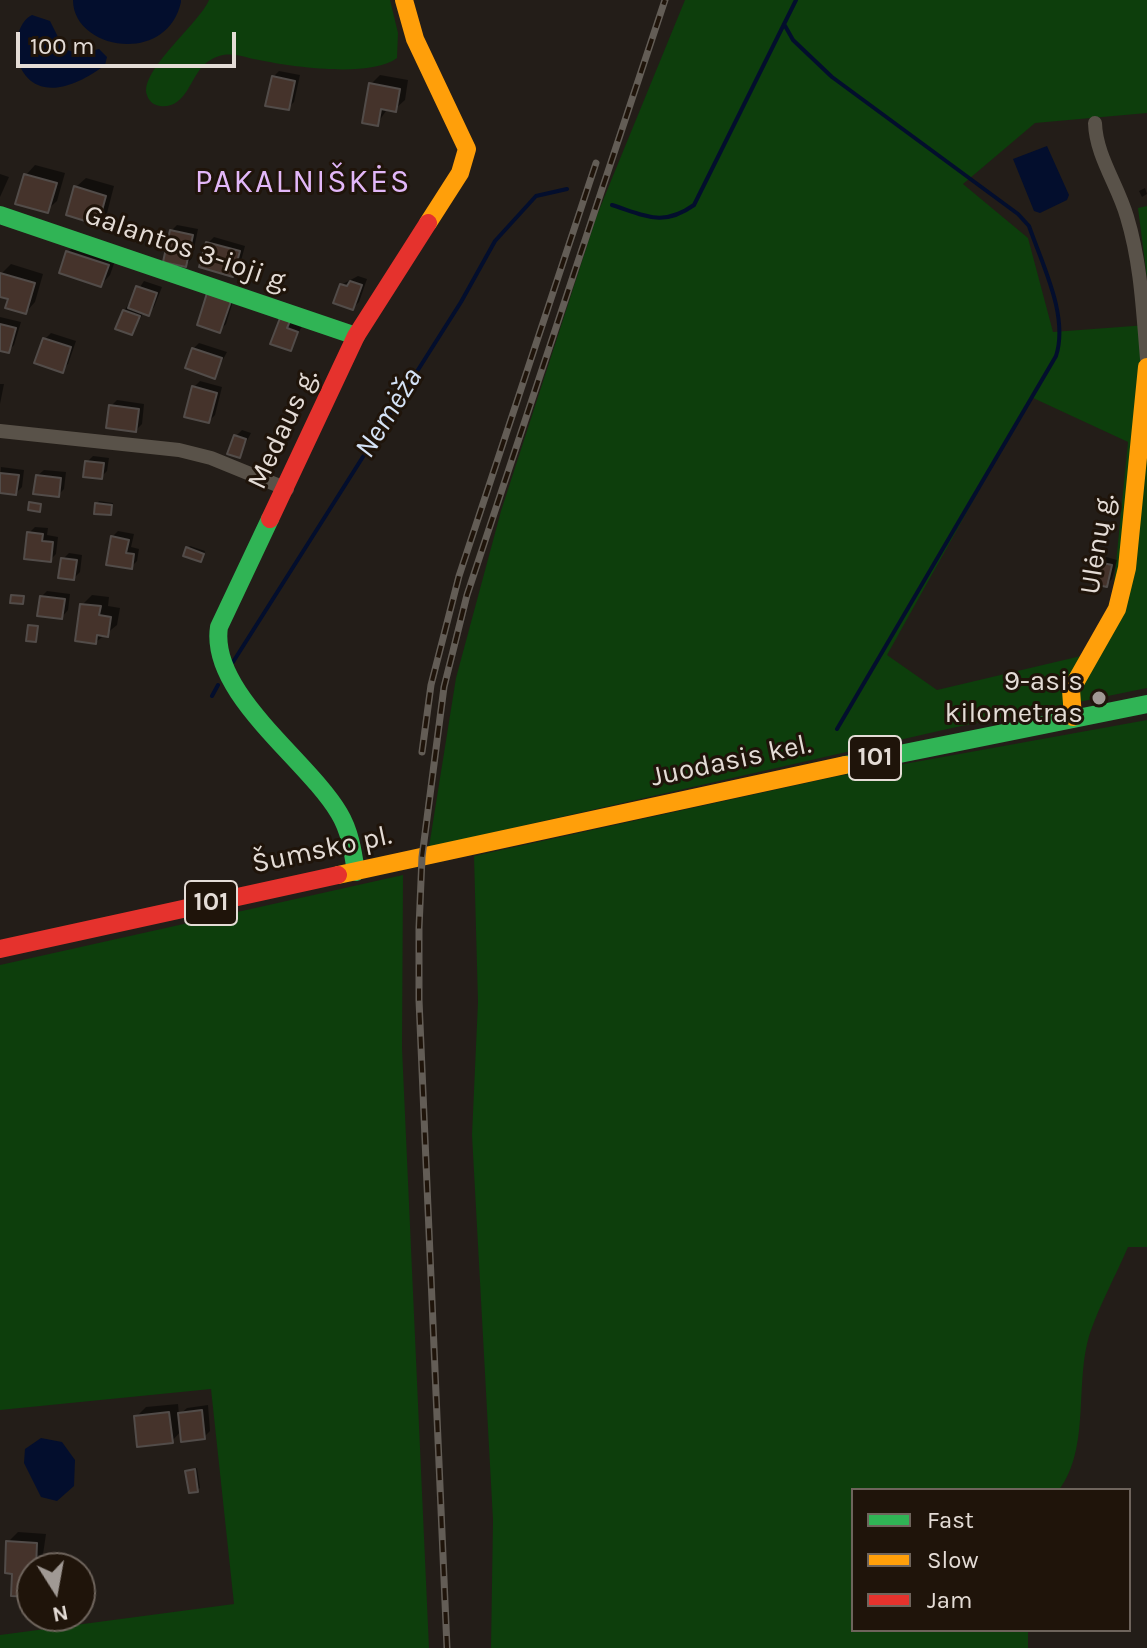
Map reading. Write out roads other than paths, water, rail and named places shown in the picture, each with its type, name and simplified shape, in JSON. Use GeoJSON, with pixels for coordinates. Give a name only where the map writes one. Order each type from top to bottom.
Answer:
{"type":"FeatureCollection","features":[{"type":"Feature","properties":{"kind":"street","name":"Medaus g."},"geometry":{"type":"LineString","coordinates":[[356,872],[351,842],[339,813],[227,677],[216,646],[219,627],[287,489],[356,336],[451,192],[467,149],[415,39],[404,0]]}},
{"type":"Feature","properties":{"kind":"street"},"geometry":{"type":"LineString","coordinates":[[1095,123],[1099,147],[1126,214],[1137,255],[1147,359]]}},
{"type":"Feature","properties":{"kind":"street","name":"Galantos 3-ioji g."},"geometry":{"type":"LineString","coordinates":[[0,215],[356,336]]}},
{"type":"Feature","properties":{"kind":"street","name":"Ulėnų g."},"geometry":{"type":"LineString","coordinates":[[1073,717],[1071,690],[1117,609],[1127,568],[1147,367]]}},
{"type":"Feature","properties":{"kind":"street"},"geometry":{"type":"LineString","coordinates":[[0,431],[179,450],[211,458],[287,489]]}},
{"type":"Feature","properties":{"kind":"street","name":"Juodasis kel."},"geometry":{"type":"LineString","coordinates":[[422,857],[1073,717],[1147,704]]}},
{"type":"Feature","properties":{"kind":"street","name":"Šumsko pl."},"geometry":{"type":"LineString","coordinates":[[0,949],[422,857]]}},
{"type":"Feature","properties":{"kind":"water"},"geometry":{"type":"Polygon","coordinates":[[[73,0],[181,2],[172,22],[158,36],[141,43],[122,44],[103,39],[88,30],[77,17],[73,0]]]}},
{"type":"Feature","properties":{"kind":"water"},"geometry":{"type":"Polygon","coordinates":[[[32,15],[50,21],[64,49],[80,54],[99,49],[107,57],[105,65],[75,83],[51,88],[34,83],[23,71],[17,56],[17,39],[22,24],[32,15]]]}},
{"type":"Feature","properties":{"kind":"water"},"geometry":{"type":"Polygon","coordinates":[[[1047,146],[1069,195],[1067,200],[1040,213],[1034,211],[1013,159],[1047,146]]]}},
{"type":"Feature","properties":{"kind":"water"},"geometry":{"type":"Polygon","coordinates":[[[41,1438],[62,1442],[75,1460],[74,1486],[57,1501],[41,1497],[24,1463],[25,1449],[41,1438]]]}},
{"type":"Feature","properties":{"kind":"waterway","name":"Nemėža"},"geometry":{"type":"LineString","coordinates":[[612,205],[645,216],[663,218],[694,205],[796,0]]}},
{"type":"Feature","properties":{"kind":"waterway"},"geometry":{"type":"LineString","coordinates":[[784,24],[793,40],[832,77],[1018,214],[1029,226],[1052,290],[1059,324],[1056,356],[837,729]]}},
{"type":"Feature","properties":{"kind":"waterway","name":"Nemėža"},"geometry":{"type":"LineString","coordinates":[[233,662],[461,302],[495,241],[536,196],[567,189]]}},
{"type":"Feature","properties":{"kind":"waterway","name":"Nemėža"},"geometry":{"type":"LineString","coordinates":[[212,696],[218,685]]}},
{"type":"Feature","properties":{"kind":"railway"},"geometry":{"type":"LineString","coordinates":[[447,1648],[419,1000],[422,857],[444,687],[467,595],[665,0]]}},
{"type":"Feature","properties":{"kind":"railway"},"geometry":{"type":"LineString","coordinates":[[422,752],[431,685],[459,576],[596,163]]}},
{"type":"Feature","properties":{"kind":"place","name":"9-asis kilometras"},"geometry":{"type":"Point","coordinates":[1099,698]}},
{"type":"Feature","properties":{"kind":"district","name":"PAKALNIŠKĖS"},"geometry":{"type":"Point","coordinates":[303,183]}}]}
